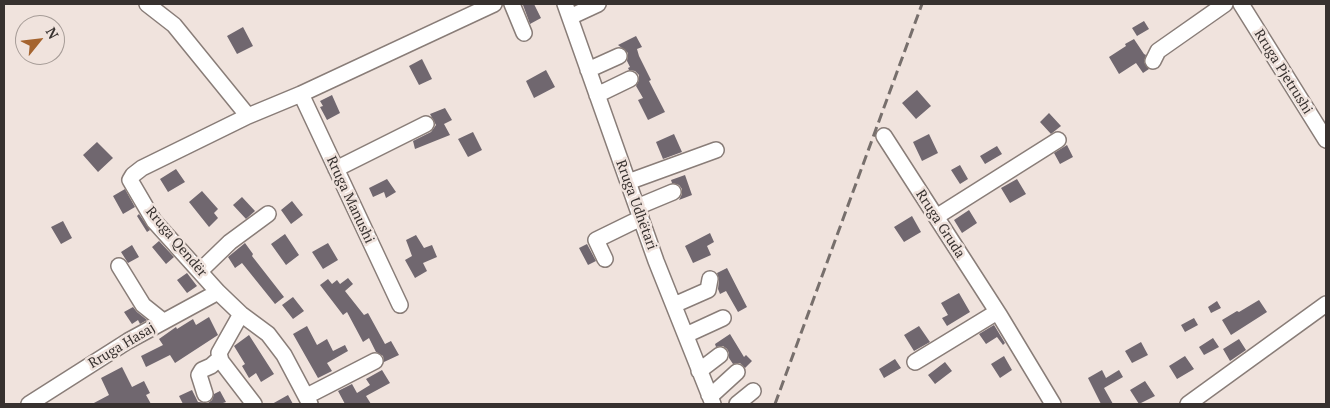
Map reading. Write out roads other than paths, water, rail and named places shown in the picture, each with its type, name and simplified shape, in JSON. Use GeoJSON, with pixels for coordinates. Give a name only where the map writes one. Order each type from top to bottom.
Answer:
{"type":"FeatureCollection","features":[{"type":"Feature","properties":{"kind":"street"},"geometry":{"type":"LineString","coordinates":[[147,4],[174,25],[248,116]]}},
{"type":"Feature","properties":{"kind":"street","name":"Rruga Qendër"},"geometry":{"type":"LineString","coordinates":[[308,400],[284,355],[268,334],[241,314],[218,292],[154,221],[130,180],[142,168],[248,116],[301,94],[494,4]]}},
{"type":"Feature","properties":{"kind":"street"},"geometry":{"type":"LineString","coordinates":[[512,4],[524,33]]}},
{"type":"Feature","properties":{"kind":"street"},"geometry":{"type":"LineString","coordinates":[[567,10],[598,4]]}},
{"type":"Feature","properties":{"kind":"street"},"geometry":{"type":"LineString","coordinates":[[1153,62],[1158,51],[1226,4]]}},
{"type":"Feature","properties":{"kind":"street","name":"Rruga Pjetrushi"},"geometry":{"type":"LineString","coordinates":[[1241,4],[1326,140]]}},
{"type":"Feature","properties":{"kind":"street","name":"Rruga Udhëtari"},"geometry":{"type":"LineString","coordinates":[[567,10],[639,213],[711,400]]}},
{"type":"Feature","properties":{"kind":"street"},"geometry":{"type":"LineString","coordinates":[[588,70],[620,56]]}},
{"type":"Feature","properties":{"kind":"street"},"geometry":{"type":"LineString","coordinates":[[597,95],[630,79]]}},
{"type":"Feature","properties":{"kind":"street","name":"Rruga Manushi"},"geometry":{"type":"LineString","coordinates":[[301,94],[400,305]]}},
{"type":"Feature","properties":{"kind":"street"},"geometry":{"type":"LineString","coordinates":[[336,169],[426,124]]}},
{"type":"Feature","properties":{"kind":"street","name":"Rruga Gruda"},"geometry":{"type":"LineString","coordinates":[[884,136],[997,312],[1053,404]]}},
{"type":"Feature","properties":{"kind":"street"},"geometry":{"type":"LineString","coordinates":[[936,217],[1058,140]]}},
{"type":"Feature","properties":{"kind":"street"},"geometry":{"type":"LineString","coordinates":[[628,182],[716,150]]}},
{"type":"Feature","properties":{"kind":"street"},"geometry":{"type":"LineString","coordinates":[[604,259],[596,240],[673,192]]}},
{"type":"Feature","properties":{"kind":"street"},"geometry":{"type":"LineString","coordinates":[[200,271],[230,242],[268,214]]}},
{"type":"Feature","properties":{"kind":"street"},"geometry":{"type":"LineString","coordinates":[[119,266],[143,305],[164,321]]}},
{"type":"Feature","properties":{"kind":"street"},"geometry":{"type":"LineString","coordinates":[[674,305],[708,290],[710,279]]}},
{"type":"Feature","properties":{"kind":"street","name":"Rruga Hasaj"},"geometry":{"type":"LineString","coordinates":[[29,404],[128,341],[218,292]]}},
{"type":"Feature","properties":{"kind":"street"},"geometry":{"type":"LineString","coordinates":[[1195,402],[1326,304]]}},
{"type":"Feature","properties":{"kind":"street"},"geometry":{"type":"LineString","coordinates":[[915,362],[997,312]]}},
{"type":"Feature","properties":{"kind":"street"},"geometry":{"type":"LineString","coordinates":[[241,314],[219,353],[220,358],[254,404]]}},
{"type":"Feature","properties":{"kind":"street"},"geometry":{"type":"LineString","coordinates":[[686,335],[723,318]]}},
{"type":"Feature","properties":{"kind":"street"},"geometry":{"type":"LineString","coordinates":[[699,371],[720,355]]}},
{"type":"Feature","properties":{"kind":"street"},"geometry":{"type":"LineString","coordinates":[[205,394],[199,376],[202,370],[211,366],[220,358]]}},
{"type":"Feature","properties":{"kind":"street"},"geometry":{"type":"LineString","coordinates":[[308,400],[375,361]]}},
{"type":"Feature","properties":{"kind":"street"},"geometry":{"type":"LineString","coordinates":[[711,400],[714,393],[737,372]]}},
{"type":"Feature","properties":{"kind":"street"},"geometry":{"type":"LineString","coordinates":[[737,404],[753,391]]}},
{"type":"Feature","properties":{"kind":"railway"},"geometry":{"type":"LineString","coordinates":[[775,404],[922,4]]}}]}
